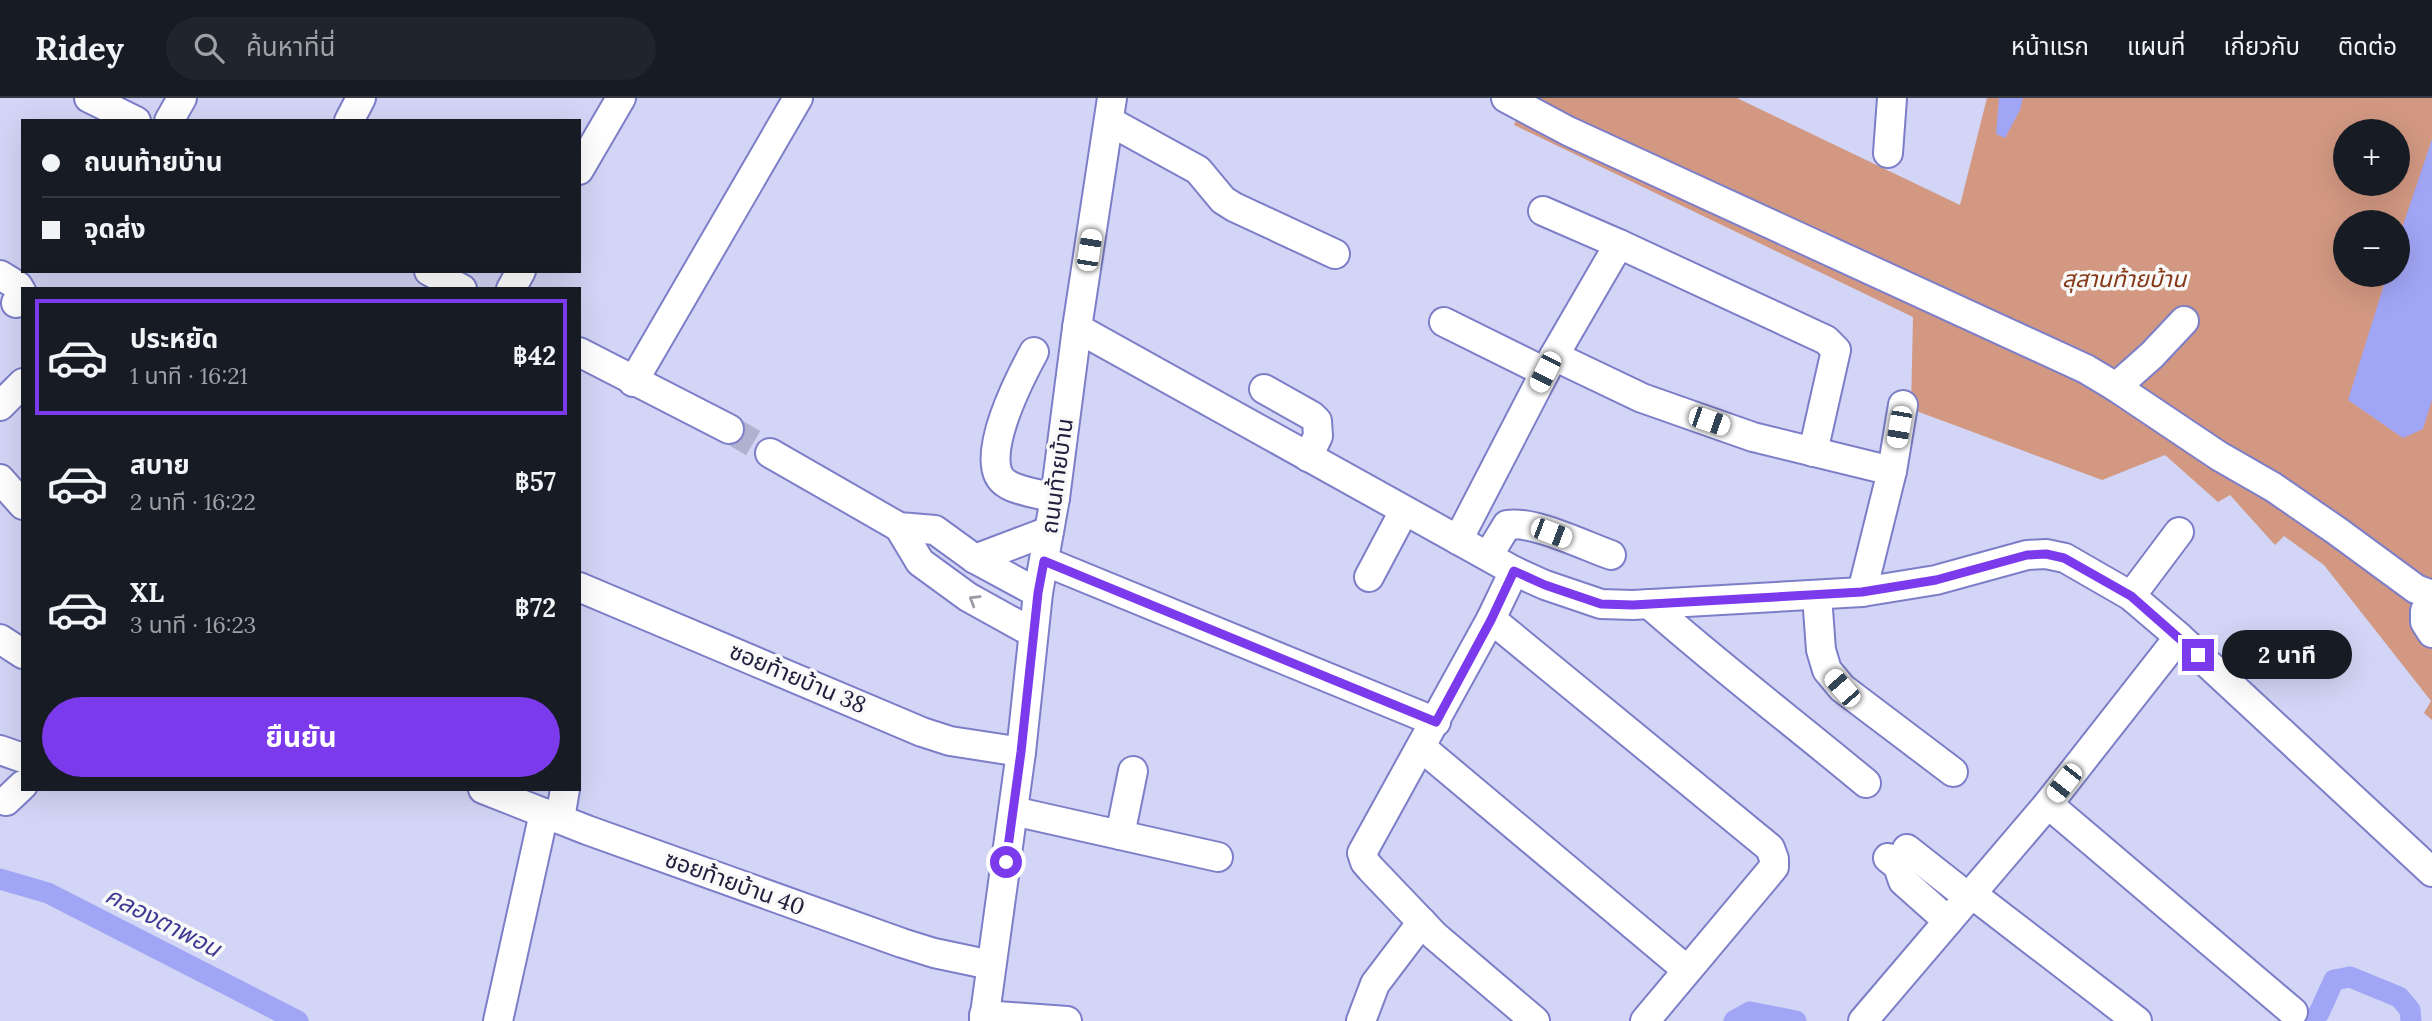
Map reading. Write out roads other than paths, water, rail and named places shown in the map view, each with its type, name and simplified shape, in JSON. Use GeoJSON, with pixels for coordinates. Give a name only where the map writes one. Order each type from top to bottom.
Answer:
{"type":"FeatureCollection","features":[{"type":"Feature","properties":{"kind":"street"},"geometry":{"type":"LineString","coordinates":[[89,98],[132,119]]}},
{"type":"Feature","properties":{"kind":"street"},"geometry":{"type":"LineString","coordinates":[[170,119],[182,98]]}},
{"type":"Feature","properties":{"kind":"street"},"geometry":{"type":"LineString","coordinates":[[350,119],[361,98]]}},
{"type":"Feature","properties":{"kind":"street"},"geometry":{"type":"LineString","coordinates":[[581,167],[621,98]]}},
{"type":"Feature","properties":{"kind":"street"},"geometry":{"type":"LineString","coordinates":[[633,382],[798,98]]}},
{"type":"Feature","properties":{"kind":"street"},"geometry":{"type":"LineString","coordinates":[[1506,98],[1569,131],[2086,369],[2219,456],[2273,487],[2416,590],[2432,595]]}},
{"type":"Feature","properties":{"kind":"street"},"geometry":{"type":"LineString","coordinates":[[1888,153],[1892,98]]}},
{"type":"Feature","properties":{"kind":"street"},"geometry":{"type":"LineString","coordinates":[[1111,109],[1198,170],[1223,200],[1335,254]]}},
{"type":"Feature","properties":{"kind":"street","name":"ถนนท้ายบ้าน"},"geometry":{"type":"LineString","coordinates":[[984,1018],[1021,752],[1038,593],[1055,498],[1077,328],[1111,109]]}},
{"type":"Feature","properties":{"kind":"street"},"geometry":{"type":"LineString","coordinates":[[1543,211],[1826,340],[1836,350],[1813,452]]}},
{"type":"Feature","properties":{"kind":"street"},"geometry":{"type":"LineString","coordinates":[[1458,540],[1550,364],[1619,244]]}},
{"type":"Feature","properties":{"kind":"street"},"geometry":{"type":"LineString","coordinates":[[433,273],[458,287]]}},
{"type":"Feature","properties":{"kind":"street"},"geometry":{"type":"LineString","coordinates":[[0,275],[18,286],[21,291]]}},
{"type":"Feature","properties":{"kind":"street"},"geometry":{"type":"LineString","coordinates":[[2116,387],[2152,355],[2184,321]]}},
{"type":"Feature","properties":{"kind":"street"},"geometry":{"type":"LineString","coordinates":[[1444,322],[1550,364],[1753,437],[1892,471]]}},
{"type":"Feature","properties":{"kind":"street"},"geometry":{"type":"LineString","coordinates":[[1077,328],[1514,571],[1555,589],[1601,604],[1648,604],[1862,592],[1936,580],[2027,555],[2046,554],[2064,558],[2131,596],[2179,637],[2432,872]]}},
{"type":"Feature","properties":{"kind":"street"},"geometry":{"type":"LineString","coordinates":[[1034,352],[1017,381],[1003,419],[995,460],[997,472],[1006,484],[1055,498]]}},
{"type":"Feature","properties":{"kind":"street"},"geometry":{"type":"LineString","coordinates":[[581,353],[729,429]]}},
{"type":"Feature","properties":{"kind":"street"},"geometry":{"type":"LineString","coordinates":[[0,406],[21,385]]}},
{"type":"Feature","properties":{"kind":"street"},"geometry":{"type":"LineString","coordinates":[[1264,389],[1317,421],[1318,436],[1308,457]]}},
{"type":"Feature","properties":{"kind":"street"},"geometry":{"type":"LineString","coordinates":[[1862,592],[1892,471],[1903,405]]}},
{"type":"Feature","properties":{"kind":"street"},"geometry":{"type":"LineString","coordinates":[[770,453],[899,527],[935,530],[975,559],[1038,593]]}},
{"type":"Feature","properties":{"kind":"street"},"geometry":{"type":"LineString","coordinates":[[0,480],[21,503]]}},
{"type":"Feature","properties":{"kind":"street"},"geometry":{"type":"LineString","coordinates":[[1369,577],[1404,511]]}},
{"type":"Feature","properties":{"kind":"street"},"geometry":{"type":"LineString","coordinates":[[1488,556],[1507,525],[1516,523],[1611,555]]}},
{"type":"Feature","properties":{"kind":"street"},"geometry":{"type":"LineString","coordinates":[[899,527],[920,562],[968,597],[1033,634]]}},
{"type":"Feature","properties":{"kind":"street"},"geometry":{"type":"LineString","coordinates":[[975,559],[1049,531]]}},
{"type":"Feature","properties":{"kind":"street"},"geometry":{"type":"LineString","coordinates":[[2131,596],[2179,532]]}},
{"type":"Feature","properties":{"kind":"street"},"geometry":{"type":"LineString","coordinates":[[1044,561],[1436,722]]}},
{"type":"Feature","properties":{"kind":"street"},"geometry":{"type":"LineString","coordinates":[[1514,571],[1491,620],[1362,853],[1371,869],[1422,922],[1535,1021]]}},
{"type":"Feature","properties":{"kind":"street","name":"ซอยท้ายบ้าน 38"},"geometry":{"type":"LineString","coordinates":[[581,588],[922,732],[950,741],[1021,752]]}},
{"type":"Feature","properties":{"kind":"street"},"geometry":{"type":"LineString","coordinates":[[1817,596],[1821,650],[1827,670],[1842,688],[1953,772]]}},
{"type":"Feature","properties":{"kind":"street"},"geometry":{"type":"LineString","coordinates":[[1648,604],[1866,783]]}},
{"type":"Feature","properties":{"kind":"street"},"geometry":{"type":"LineString","coordinates":[[2432,606],[2425,611],[2425,622],[2432,633]]}},
{"type":"Feature","properties":{"kind":"street"},"geometry":{"type":"LineString","coordinates":[[1491,620],[1770,848],[1774,867],[1645,1021]]}},
{"type":"Feature","properties":{"kind":"street"},"geometry":{"type":"LineString","coordinates":[[1863,1021],[2048,804],[2179,637]]}},
{"type":"Feature","properties":{"kind":"street"},"geometry":{"type":"LineString","coordinates":[[0,639],[21,653]]}},
{"type":"Feature","properties":{"kind":"street"},"geometry":{"type":"LineString","coordinates":[[1421,747],[1687,970]]}},
{"type":"Feature","properties":{"kind":"street"},"geometry":{"type":"LineString","coordinates":[[0,750],[21,757]]}},
{"type":"Feature","properties":{"kind":"street"},"geometry":{"type":"LineString","coordinates":[[1121,835],[1133,771]]}},
{"type":"Feature","properties":{"kind":"street","name":"ซอยท้ายบ้าน 40"},"geometry":{"type":"LineString","coordinates":[[491,791],[552,816],[902,943],[991,965]]}},
{"type":"Feature","properties":{"kind":"street"},"geometry":{"type":"LineString","coordinates":[[498,1021],[552,816],[564,791]]}},
{"type":"Feature","properties":{"kind":"street"},"geometry":{"type":"LineString","coordinates":[[2048,804],[2293,1012]]}},
{"type":"Feature","properties":{"kind":"street"},"geometry":{"type":"LineString","coordinates":[[1013,811],[1218,857]]}},
{"type":"Feature","properties":{"kind":"street"},"geometry":{"type":"LineString","coordinates":[[1948,921],[1903,881],[1897,854],[1970,895],[2137,1021]]}},
{"type":"Feature","properties":{"kind":"street"},"geometry":{"type":"LineString","coordinates":[[1361,1021],[1375,984],[1422,922]]}},
{"type":"Feature","properties":{"kind":"street"},"geometry":{"type":"LineString","coordinates":[[984,1018],[1067,1021]]}},
{"type":"Feature","properties":{"kind":"water"},"geometry":{"type":"Polygon","coordinates":[[[1999,98],[2023,98],[2020,110],[2005,138],[1996,134],[1999,98]]]}},
{"type":"Feature","properties":{"kind":"water"},"geometry":{"type":"Polygon","coordinates":[[[2432,139],[2432,400],[2423,429],[2403,438],[2348,400],[2383,287],[2410,287],[2408,210],[2432,139]]]}},
{"type":"Feature","properties":{"kind":"waterway","name":"คลองตาพอน"},"geometry":{"type":"LineString","coordinates":[[0,879],[48,893],[298,1021]]}},
{"type":"Feature","properties":{"kind":"waterway"},"geometry":{"type":"LineString","coordinates":[[2311,1021],[2319,1013],[2334,980],[2350,977],[2399,997],[2410,1010],[2411,1021]]}},
{"type":"Feature","properties":{"kind":"waterway"},"geometry":{"type":"LineString","coordinates":[[1734,1021],[1750,1012],[1796,1021]]}},
{"type":"Feature","properties":{"kind":"tunnel"},"geometry":{"type":"LineString","coordinates":[[729,429],[770,453]]}},
{"type":"Feature","properties":{"kind":"park label","name":"สุสานท้ายบ้าน"},"geometry":{"type":"Point","coordinates":[2124,279]}}]}
